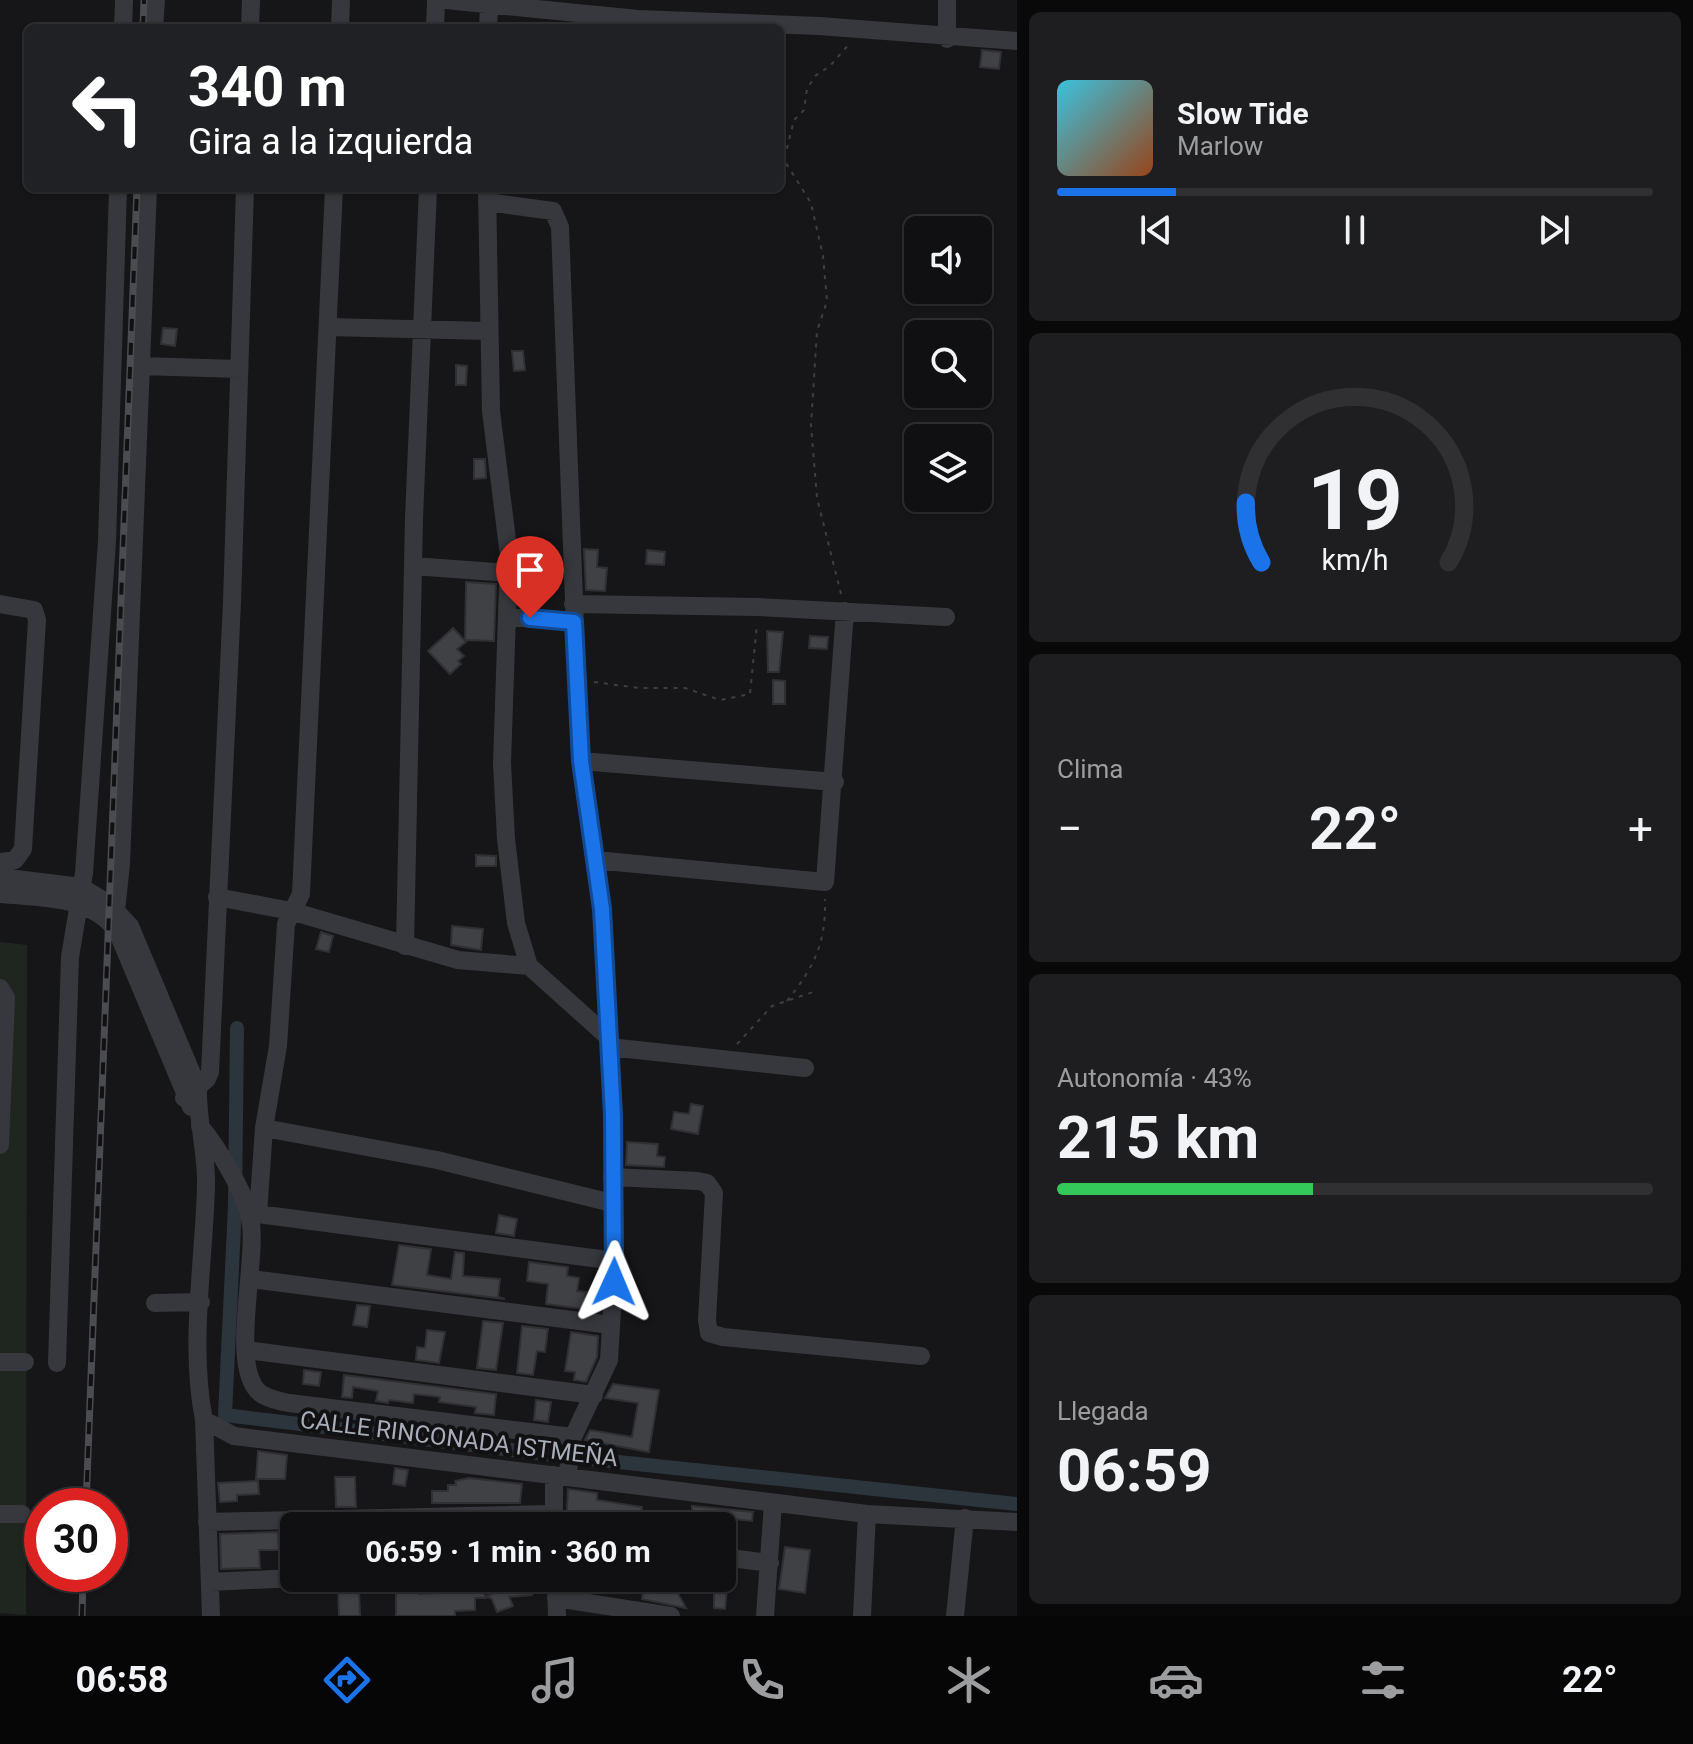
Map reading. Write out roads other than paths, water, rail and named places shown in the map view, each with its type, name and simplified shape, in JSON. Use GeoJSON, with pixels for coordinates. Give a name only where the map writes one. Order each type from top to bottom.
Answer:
{"type":"FeatureCollection","features":[{"type":"Feature","properties":{"kind":"street"},"geometry":{"type":"LineString","coordinates":[[123,24],[124,0]]}},
{"type":"Feature","properties":{"kind":"street"},"geometry":{"type":"LineString","coordinates":[[154,24],[156,0]]}},
{"type":"Feature","properties":{"kind":"street"},"geometry":{"type":"LineString","coordinates":[[250,24],[251,0]]}},
{"type":"Feature","properties":{"kind":"street"},"geometry":{"type":"LineString","coordinates":[[340,24],[341,0]]}},
{"type":"Feature","properties":{"kind":"street"},"geometry":{"type":"LineString","coordinates":[[435,24],[436,0]]}},
{"type":"Feature","properties":{"kind":"street"},"geometry":{"type":"LineString","coordinates":[[446,0],[762,24]]}},
{"type":"Feature","properties":{"kind":"street"},"geometry":{"type":"LineString","coordinates":[[947,0],[947,39]]}},
{"type":"Feature","properties":{"kind":"street"},"geometry":{"type":"LineString","coordinates":[[488,24],[489,4]]}},
{"type":"Feature","properties":{"kind":"street"},"geometry":{"type":"LineString","coordinates":[[784,26],[947,39],[1017,41]]}},
{"type":"Feature","properties":{"kind":"street"},"geometry":{"type":"LineString","coordinates":[[57,1363],[70,957],[80,895],[107,541],[118,192]]}},
{"type":"Feature","properties":{"kind":"street"},"geometry":{"type":"LineString","coordinates":[[115,919],[148,192]]}},
{"type":"Feature","properties":{"kind":"street"},"geometry":{"type":"LineString","coordinates":[[191,1093],[210,1072],[245,192]]}},
{"type":"Feature","properties":{"kind":"street"},"geometry":{"type":"LineString","coordinates":[[334,192],[301,894],[286,924],[278,1046],[251,1211],[251,1279],[246,1350],[249,1377],[258,1391],[270,1399],[566,1460]]}},
{"type":"Feature","properties":{"kind":"street"},"geometry":{"type":"LineString","coordinates":[[405,946],[413,566],[428,192]]}},
{"type":"Feature","properties":{"kind":"street"},"geometry":{"type":"LineString","coordinates":[[556,1512],[566,1460],[609,1360],[615,1261],[608,1042],[602,909],[581,761],[560,227],[553,211],[487,195],[491,411],[506,512],[509,573],[502,763],[506,839],[516,923],[529,966],[608,1042],[723,1060],[805,1068]]}},
{"type":"Feature","properties":{"kind":"street"},"geometry":{"type":"LineString","coordinates":[[329,327],[488,331]]}},
{"type":"Feature","properties":{"kind":"street"},"geometry":{"type":"LineString","coordinates":[[141,366],[239,369]]}},
{"type":"Feature","properties":{"kind":"street"},"geometry":{"type":"LineString","coordinates":[[413,566],[509,573]]}},
{"type":"Feature","properties":{"kind":"street"},"geometry":{"type":"LineString","coordinates":[[0,604],[26,606],[34,610],[37,620],[23,849],[8,861]]}},
{"type":"Feature","properties":{"kind":"street"},"geometry":{"type":"LineString","coordinates":[[508,617],[758,607],[946,617]]}},
{"type":"Feature","properties":{"kind":"street"},"geometry":{"type":"LineString","coordinates":[[595,860],[825,882],[835,782],[845,611]]}},
{"type":"Feature","properties":{"kind":"street"},"geometry":{"type":"LineString","coordinates":[[581,761],[835,782]]}},
{"type":"Feature","properties":{"kind":"street"},"geometry":{"type":"LineString","coordinates":[[0,877],[80,895],[130,926],[191,1093],[206,1182],[198,1376],[204,1420],[211,1616]]}},
{"type":"Feature","properties":{"kind":"street"},"geometry":{"type":"LineString","coordinates":[[0,894],[80,895]]}},
{"type":"Feature","properties":{"kind":"street"},"geometry":{"type":"LineString","coordinates":[[217,897],[291,911],[458,960],[529,966]]}},
{"type":"Feature","properties":{"kind":"street"},"geometry":{"type":"LineString","coordinates":[[0,988],[6,998],[0,1145]]}},
{"type":"Feature","properties":{"kind":"street"},"geometry":{"type":"LineString","coordinates":[[197,1119],[217,1146],[251,1211]]}},
{"type":"Feature","properties":{"kind":"street"},"geometry":{"type":"LineString","coordinates":[[264,1128],[437,1160],[612,1203]]}},
{"type":"Feature","properties":{"kind":"street"},"geometry":{"type":"LineString","coordinates":[[612,1177],[698,1181],[707,1183],[714,1193],[707,1320],[709,1333],[723,1337],[921,1356]]}},
{"type":"Feature","properties":{"kind":"street"},"geometry":{"type":"LineString","coordinates":[[251,1211],[615,1261]]}},
{"type":"Feature","properties":{"kind":"street"},"geometry":{"type":"LineString","coordinates":[[251,1279],[611,1325]]}},
{"type":"Feature","properties":{"kind":"street"},"geometry":{"type":"LineString","coordinates":[[155,1303],[201,1302]]}},
{"type":"Feature","properties":{"kind":"street"},"geometry":{"type":"LineString","coordinates":[[246,1350],[594,1395]]}},
{"type":"Feature","properties":{"kind":"street"},"geometry":{"type":"LineString","coordinates":[[0,1362],[25,1362]]}},
{"type":"Feature","properties":{"kind":"street","name":"CALLE RINCONADA ISTMEÑA"},"geometry":{"type":"LineString","coordinates":[[204,1420],[234,1436],[566,1460],[773,1503],[867,1514],[1017,1522]]}},
{"type":"Feature","properties":{"kind":"street"},"geometry":{"type":"LineString","coordinates":[[765,1616],[773,1503]]}},
{"type":"Feature","properties":{"kind":"street"},"geometry":{"type":"LineString","coordinates":[[0,1514],[22,1514]]}},
{"type":"Feature","properties":{"kind":"street"},"geometry":{"type":"LineString","coordinates":[[862,1616],[867,1514]]}},
{"type":"Feature","properties":{"kind":"street"},"geometry":{"type":"LineString","coordinates":[[955,1616],[965,1518]]}},
{"type":"Feature","properties":{"kind":"street"},"geometry":{"type":"LineString","coordinates":[[207,1522],[280,1522]]}},
{"type":"Feature","properties":{"kind":"street"},"geometry":{"type":"LineString","coordinates":[[736,1559],[770,1563]]}},
{"type":"Feature","properties":{"kind":"street"},"geometry":{"type":"LineString","coordinates":[[210,1582],[280,1579]]}},
{"type":"Feature","properties":{"kind":"street"},"geometry":{"type":"LineString","coordinates":[[556,1607],[671,1616]]}},
{"type":"Feature","properties":{"kind":"waterway"},"geometry":{"type":"LineString","coordinates":[[237,1028],[235,1206],[225,1415],[561,1456],[1017,1504]]}},
{"type":"Feature","properties":{"kind":"railway"},"geometry":{"type":"LineString","coordinates":[[143,24],[144,0]]}},
{"type":"Feature","properties":{"kind":"railway"},"geometry":{"type":"LineString","coordinates":[[87,1488],[137,192]]}},
{"type":"Feature","properties":{"kind":"railway"},"geometry":{"type":"LineString","coordinates":[[82,1616],[83,1592]]}}]}
